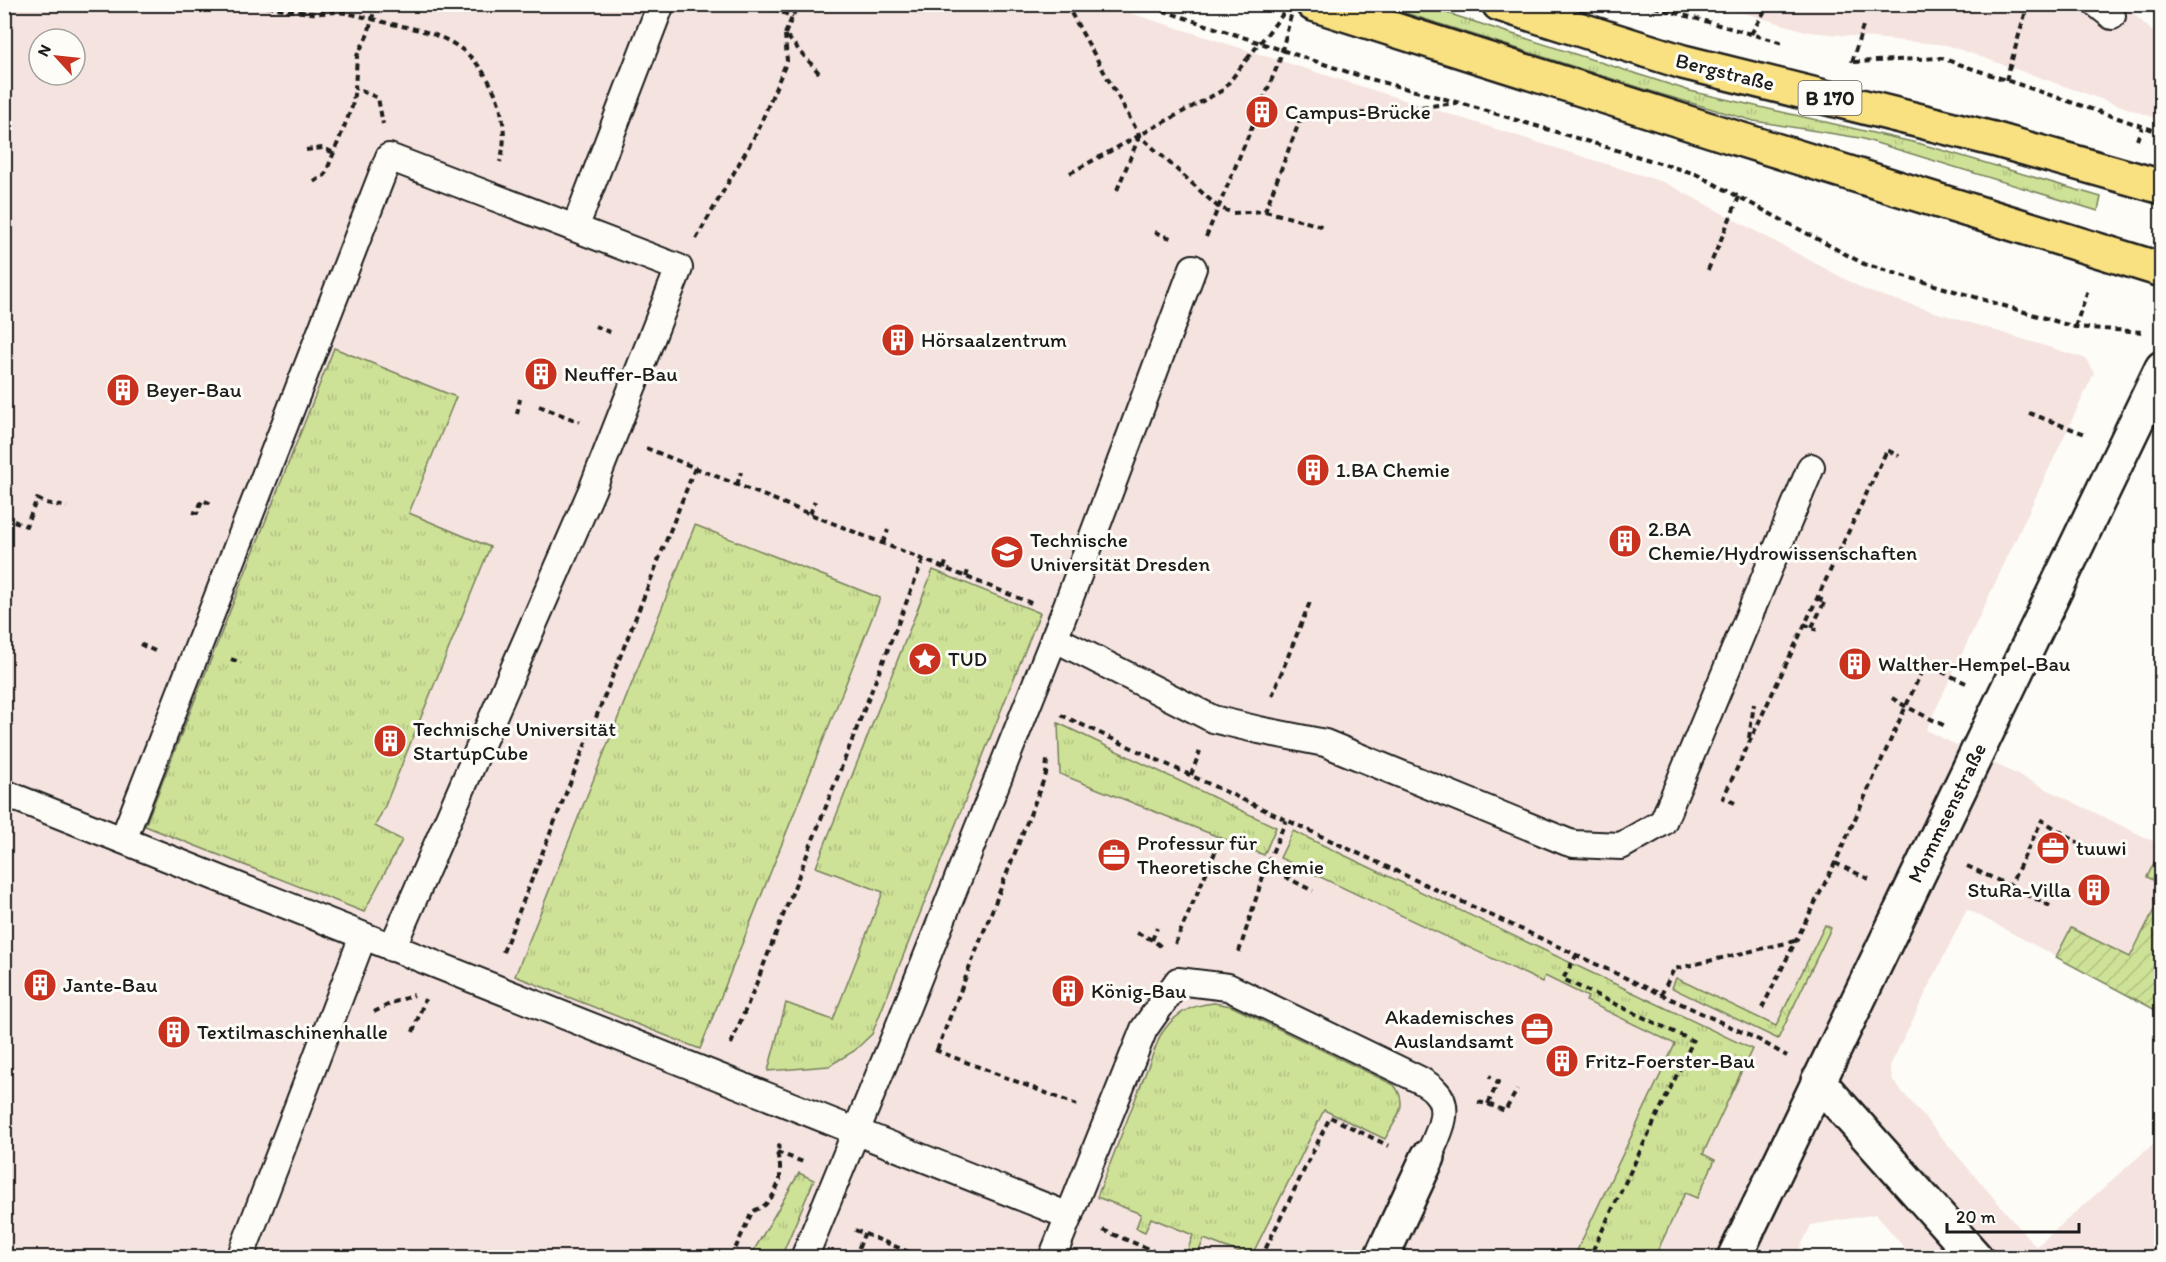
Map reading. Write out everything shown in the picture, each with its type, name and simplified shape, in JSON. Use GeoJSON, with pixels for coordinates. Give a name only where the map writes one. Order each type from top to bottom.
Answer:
{"type":"FeatureCollection","features":[{"type":"Feature","properties":{"kind":"main road"},"geometry":{"type":"LineString","coordinates":[[1313,4],[2162,270]]}},
{"type":"Feature","properties":{"kind":"main road","name":"Bergstraße"},"geometry":{"type":"LineString","coordinates":[[1499,4],[1683,62],[1993,139],[2162,187]]}},
{"type":"Feature","properties":{"kind":"street","name":"Mommsenstraße"},"geometry":{"type":"LineString","coordinates":[[1734,1257],[2162,368]]}},
{"type":"Feature","properties":{"kind":"street"},"geometry":{"type":"LineString","coordinates":[[1818,1081],[1976,1257]]}},
{"type":"Feature","properties":{"kind":"street"},"geometry":{"type":"LineString","coordinates":[[1381,1257],[1428,1157]]}},
{"type":"Feature","properties":{"kind":"lane"},"geometry":{"type":"LineString","coordinates":[[574,228],[661,4]]}},
{"type":"Feature","properties":{"kind":"lane"},"geometry":{"type":"LineString","coordinates":[[123,840],[389,157],[679,268],[592,490],[392,948]]}},
{"type":"Feature","properties":{"kind":"lane"},"geometry":{"type":"LineString","coordinates":[[804,1257],[1054,638],[1192,268]]}},
{"type":"Feature","properties":{"kind":"lane"},"geometry":{"type":"LineString","coordinates":[[1054,638],[1213,719],[1325,743],[1567,842],[1622,846],[1663,822],[1811,467]]}},
{"type":"Feature","properties":{"kind":"lane"},"geometry":{"type":"LineString","coordinates":[[4,793],[855,1133],[1069,1216]]}},
{"type":"Feature","properties":{"kind":"lane"},"geometry":{"type":"LineString","coordinates":[[240,1257],[363,936]]}},
{"type":"Feature","properties":{"kind":"lane"},"geometry":{"type":"LineString","coordinates":[[1052,1257],[1144,1029],[1178,981],[1228,987],[1420,1080],[1435,1090],[1443,1105],[1442,1126],[1428,1157]]}},
{"type":"Feature","properties":{"kind":"path"},"geometry":{"type":"LineString","coordinates":[[257,4],[313,13],[338,12],[426,30],[462,50],[488,79],[497,98],[502,117],[503,137],[499,166],[487,194]]}},
{"type":"Feature","properties":{"kind":"path"},"geometry":{"type":"LineString","coordinates":[[314,182],[325,176],[352,107],[357,56],[376,4]]}},
{"type":"Feature","properties":{"kind":"path"},"geometry":{"type":"LineString","coordinates":[[763,4],[793,17]]}},
{"type":"Feature","properties":{"kind":"path"},"geometry":{"type":"LineString","coordinates":[[679,268],[757,132],[787,61],[785,34],[798,4]]}},
{"type":"Feature","properties":{"kind":"path"},"geometry":{"type":"LineString","coordinates":[[1066,4],[1140,136],[1218,207],[1233,213],[1265,211],[1325,227]]}},
{"type":"Feature","properties":{"kind":"path"},"geometry":{"type":"LineString","coordinates":[[1143,4],[1363,77],[1460,103],[1696,174],[1864,264],[2075,327],[2151,333]]}},
{"type":"Feature","properties":{"kind":"path"},"geometry":{"type":"LineString","coordinates":[[1070,173],[1223,90],[1293,4]]}},
{"type":"Feature","properties":{"kind":"path"},"geometry":{"type":"LineString","coordinates":[[1192,268],[1279,62],[1293,4]]}},
{"type":"Feature","properties":{"kind":"path"},"geometry":{"type":"LineString","coordinates":[[1644,4],[1785,43]]}},
{"type":"Feature","properties":{"kind":"path"},"geometry":{"type":"LineString","coordinates":[[1751,34],[1769,4]]}},
{"type":"Feature","properties":{"kind":"path"},"geometry":{"type":"LineString","coordinates":[[2006,80],[2028,4]]}},
{"type":"Feature","properties":{"kind":"path"},"geometry":{"type":"LineString","coordinates":[[1852,62],[1863,26]]}},
{"type":"Feature","properties":{"kind":"path"},"geometry":{"type":"LineString","coordinates":[[785,34],[819,73]]}},
{"type":"Feature","properties":{"kind":"path"},"geometry":{"type":"LineString","coordinates":[[1841,58],[1852,62],[1941,58],[2162,133]]}},
{"type":"Feature","properties":{"kind":"path"},"geometry":{"type":"LineString","coordinates":[[355,88],[378,98],[389,157]]}},
{"type":"Feature","properties":{"kind":"path"},"geometry":{"type":"LineString","coordinates":[[1265,211],[1300,120],[1460,103]]}},
{"type":"Feature","properties":{"kind":"path"},"geometry":{"type":"LineString","coordinates":[[1117,190],[1140,136]]}},
{"type":"Feature","properties":{"kind":"path"},"geometry":{"type":"LineString","coordinates":[[306,150],[323,148],[334,153]]}},
{"type":"Feature","properties":{"kind":"path"},"geometry":{"type":"LineString","coordinates":[[1708,270],[1739,197]]}},
{"type":"Feature","properties":{"kind":"path"},"geometry":{"type":"LineString","coordinates":[[517,414],[520,399]]}},
{"type":"Feature","properties":{"kind":"path"},"geometry":{"type":"LineString","coordinates":[[539,406],[1021,598]]}},
{"type":"Feature","properties":{"kind":"path"},"geometry":{"type":"LineString","coordinates":[[2029,413],[2123,448]]}},
{"type":"Feature","properties":{"kind":"path"},"geometry":{"type":"LineString","coordinates":[[1735,803],[1723,798],[1816,598],[1887,450],[1899,456]]}},
{"type":"Feature","properties":{"kind":"path"},"geometry":{"type":"LineString","coordinates":[[688,465],[691,457]]}},
{"type":"Feature","properties":{"kind":"path"},"geometry":{"type":"LineString","coordinates":[[489,987],[695,468]]}},
{"type":"Feature","properties":{"kind":"path"},"geometry":{"type":"LineString","coordinates":[[737,485],[741,472]]}},
{"type":"Feature","properties":{"kind":"path"},"geometry":{"type":"LineString","coordinates":[[4,518],[26,526],[37,499],[66,507]]}},
{"type":"Feature","properties":{"kind":"path"},"geometry":{"type":"LineString","coordinates":[[193,512],[197,513],[202,500]]}},
{"type":"Feature","properties":{"kind":"path"},"geometry":{"type":"LineString","coordinates":[[810,514],[815,501]]}},
{"type":"Feature","properties":{"kind":"path"},"geometry":{"type":"LineString","coordinates":[[883,543],[888,530]]}},
{"type":"Feature","properties":{"kind":"path"},"geometry":{"type":"LineString","coordinates":[[944,568],[947,559]]}},
{"type":"Feature","properties":{"kind":"path"},"geometry":{"type":"LineString","coordinates":[[716,1077],[755,987],[923,560]]}},
{"type":"Feature","properties":{"kind":"path"},"geometry":{"type":"LineString","coordinates":[[966,577],[969,567]]}},
{"type":"Feature","properties":{"kind":"path"},"geometry":{"type":"LineString","coordinates":[[1812,627],[1825,602],[1816,598]]}},
{"type":"Feature","properties":{"kind":"path"},"geometry":{"type":"LineString","coordinates":[[1275,689],[1310,602]]}},
{"type":"Feature","properties":{"kind":"path"},"geometry":{"type":"LineString","coordinates":[[1804,624],[1817,630]]}},
{"type":"Feature","properties":{"kind":"path"},"geometry":{"type":"LineString","coordinates":[[1762,1008],[1831,873],[1925,664],[2002,699]]}},
{"type":"Feature","properties":{"kind":"path"},"geometry":{"type":"LineString","coordinates":[[1892,698],[1916,712]]}},
{"type":"Feature","properties":{"kind":"path"},"geometry":{"type":"LineString","coordinates":[[1084,725],[1577,954],[1784,1054]]}},
{"type":"Feature","properties":{"kind":"path"},"geometry":{"type":"LineString","coordinates":[[1228,987],[1266,867],[1286,820]]}},
{"type":"Feature","properties":{"kind":"path"},"geometry":{"type":"LineString","coordinates":[[2010,886],[2042,820],[2080,844]]}},
{"type":"Feature","properties":{"kind":"path"},"geometry":{"type":"LineString","coordinates":[[1930,849],[2050,906]]}},
{"type":"Feature","properties":{"kind":"path"},"geometry":{"type":"LineString","coordinates":[[1171,951],[1180,937],[1216,850]]}},
{"type":"Feature","properties":{"kind":"path"},"geometry":{"type":"LineString","coordinates":[[1266,867],[1313,891]]}},
{"type":"Feature","properties":{"kind":"path"},"geometry":{"type":"LineString","coordinates":[[1152,940],[1157,928]]}},
{"type":"Feature","properties":{"kind":"path"},"geometry":{"type":"LineString","coordinates":[[1137,933],[1161,946]]}},
{"type":"Feature","properties":{"kind":"path"},"geometry":{"type":"LineString","coordinates":[[1661,995],[1674,969],[1796,941]]}},
{"type":"Feature","properties":{"kind":"path"},"geometry":{"type":"LineString","coordinates":[[1577,954],[1563,980],[1693,1041],[1589,1257]]}},
{"type":"Feature","properties":{"kind":"path"},"geometry":{"type":"LineString","coordinates":[[413,1032],[427,996]]}},
{"type":"Feature","properties":{"kind":"path"},"geometry":{"type":"LineString","coordinates":[[896,1034],[1108,1117]]}},
{"type":"Feature","properties":{"kind":"path"},"geometry":{"type":"LineString","coordinates":[[1488,1104],[1498,1082],[1490,1076]]}},
{"type":"Feature","properties":{"kind":"path"},"geometry":{"type":"LineString","coordinates":[[1505,1111],[1517,1090]]}},
{"type":"Feature","properties":{"kind":"path"},"geometry":{"type":"LineString","coordinates":[[1261,1257],[1330,1117],[1386,1145]]}},
{"type":"Feature","properties":{"kind":"path"},"geometry":{"type":"LineString","coordinates":[[731,1257],[752,1212],[765,1205],[774,1194],[780,1180],[777,1152],[796,1159]]}},
{"type":"Feature","properties":{"kind":"path"},"geometry":{"type":"LineString","coordinates":[[1069,1216],[1170,1257]]}},
{"type":"Feature","properties":{"kind":"path"},"geometry":{"type":"LineString","coordinates":[[821,1217],[924,1257]]}},
{"type":"Feature","properties":{"kind":"path"},"geometry":{"type":"LineString","coordinates":[[855,1257],[864,1234]]}},
{"type":"Feature","properties":{"kind":"shaded area","name":"Technische Universität Dresden"},"geometry":{"type":"Polygon","coordinates":[[[5,5],[1105,5],[1666,183],[1867,291],[2087,359],[2094,373],[1926,730],[2161,845],[2161,1013],[1967,909],[1890,1066],[1893,1081],[2036,1247],[2161,1137],[2161,1257],[1912,1257],[1876,1214],[1811,1225],[1795,1258],[5,1258],[5,5]]]}},
{"type":"Feature","properties":{"kind":"shaded area"},"geometry":{"type":"Polygon","coordinates":[[[1717,5],[2125,5],[2161,40],[2161,120],[1947,45],[1809,32],[1717,5]]]}},
{"type":"Feature","properties":{"kind":"green space"},"geometry":{"type":"Polygon","coordinates":[[[1380,5],[1422,5],[1690,91],[1921,144],[2101,197],[2098,211],[1860,138],[1754,121],[1660,94],[1380,5]]]}},
{"type":"Feature","properties":{"kind":"green space"},"geometry":{"type":"Polygon","coordinates":[[[334,348],[456,397],[409,513],[490,547],[375,826],[402,840],[364,912],[145,826],[334,348]]]}},
{"type":"Feature","properties":{"kind":"green space"},"geometry":{"type":"Polygon","coordinates":[[[695,525],[880,598],[700,1049],[515,976],[695,525]]]}},
{"type":"Feature","properties":{"kind":"green space"},"geometry":{"type":"Polygon","coordinates":[[[933,570],[1040,613],[872,1034],[854,1051],[829,1066],[768,1071],[786,1003],[833,1020],[883,892],[816,867],[933,570]]]}},
{"type":"Feature","properties":{"kind":"green space"},"geometry":{"type":"Polygon","coordinates":[[[1058,723],[1276,827],[1264,855],[1060,774],[1058,723]]]}},
{"type":"Feature","properties":{"kind":"green space"},"geometry":{"type":"Polygon","coordinates":[[[1293,831],[1752,1049],[1703,1154],[1715,1160],[1697,1198],[1685,1193],[1655,1256],[1658,1257],[1574,1257],[1675,1044],[1586,1001],[1588,997],[1545,976],[1542,982],[1280,858],[1293,831]]]}},
{"type":"Feature","properties":{"kind":"green space"},"geometry":{"type":"Polygon","coordinates":[[[2161,849],[2161,884],[2147,877],[2161,849]]]}},
{"type":"Feature","properties":{"kind":"green space"},"geometry":{"type":"Polygon","coordinates":[[[2161,896],[2161,1013],[2056,957],[2071,928],[2130,957],[2161,896]]]}},
{"type":"Feature","properties":{"kind":"green space"},"geometry":{"type":"Polygon","coordinates":[[[1825,925],[1831,928],[1778,1039],[1672,988],[1676,978],[1776,1026],[1825,925]]]}},
{"type":"Feature","properties":{"kind":"green space"},"geometry":{"type":"Polygon","coordinates":[[[1214,1003],[1231,1006],[1394,1085],[1401,1099],[1399,1112],[1385,1139],[1324,1110],[1251,1257],[1204,1239],[1198,1253],[1188,1249],[1193,1235],[1151,1218],[1145,1232],[1136,1228],[1141,1214],[1097,1197],[1160,1036],[1170,1022],[1182,1012],[1214,1003]]]}},
{"type":"Feature","properties":{"kind":"green space"},"geometry":{"type":"Polygon","coordinates":[[[799,1173],[814,1180],[781,1257],[750,1257],[799,1173]]]}},
{"type":"Feature","properties":{"kind":"place","name":"Campus-Brücke"},"geometry":{"type":"Point","coordinates":[1262,112]}},
{"type":"Feature","properties":{"kind":"place","name":"Hörsaalzentrum"},"geometry":{"type":"Point","coordinates":[898,340]}},
{"type":"Feature","properties":{"kind":"place","name":"Neuffer-Bau"},"geometry":{"type":"Point","coordinates":[541,374]}},
{"type":"Feature","properties":{"kind":"place","name":"Beyer-Bau"},"geometry":{"type":"Point","coordinates":[123,390]}},
{"type":"Feature","properties":{"kind":"place","name":"1.BA Chemie"},"geometry":{"type":"Point","coordinates":[1313,470]}},
{"type":"Feature","properties":{"kind":"place","name":"2.BA Chemie/Hydrowissenschaften"},"geometry":{"type":"Point","coordinates":[1625,541]}},
{"type":"Feature","properties":{"kind":"place","name":"Technische Universität Dresden"},"geometry":{"type":"Point","coordinates":[1007,552]}},
{"type":"Feature","properties":{"kind":"place","name":"TUD"},"geometry":{"type":"Point","coordinates":[925,659]}},
{"type":"Feature","properties":{"kind":"place","name":"Walther-Hempel-Bau"},"geometry":{"type":"Point","coordinates":[1855,664]}},
{"type":"Feature","properties":{"kind":"place","name":"Technische Universität StartupCube"},"geometry":{"type":"Point","coordinates":[390,741]}},
{"type":"Feature","properties":{"kind":"place","name":"tuuwi"},"geometry":{"type":"Point","coordinates":[2053,848]}},
{"type":"Feature","properties":{"kind":"place","name":"Professur für Theoretische Chemie"},"geometry":{"type":"Point","coordinates":[1114,855]}},
{"type":"Feature","properties":{"kind":"place","name":"StuRa-Villa"},"geometry":{"type":"Point","coordinates":[2094,890]}},
{"type":"Feature","properties":{"kind":"place","name":"Jante-Bau"},"geometry":{"type":"Point","coordinates":[40,985]}},
{"type":"Feature","properties":{"kind":"place","name":"König-Bau"},"geometry":{"type":"Point","coordinates":[1068,991]}},
{"type":"Feature","properties":{"kind":"place","name":"Akademisches Auslandsamt"},"geometry":{"type":"Point","coordinates":[1537,1029]}},
{"type":"Feature","properties":{"kind":"place","name":"Textilmaschinenhalle"},"geometry":{"type":"Point","coordinates":[174,1032]}},
{"type":"Feature","properties":{"kind":"place","name":"Fritz-Foerster-Bau"},"geometry":{"type":"Point","coordinates":[1562,1061]}}]}
